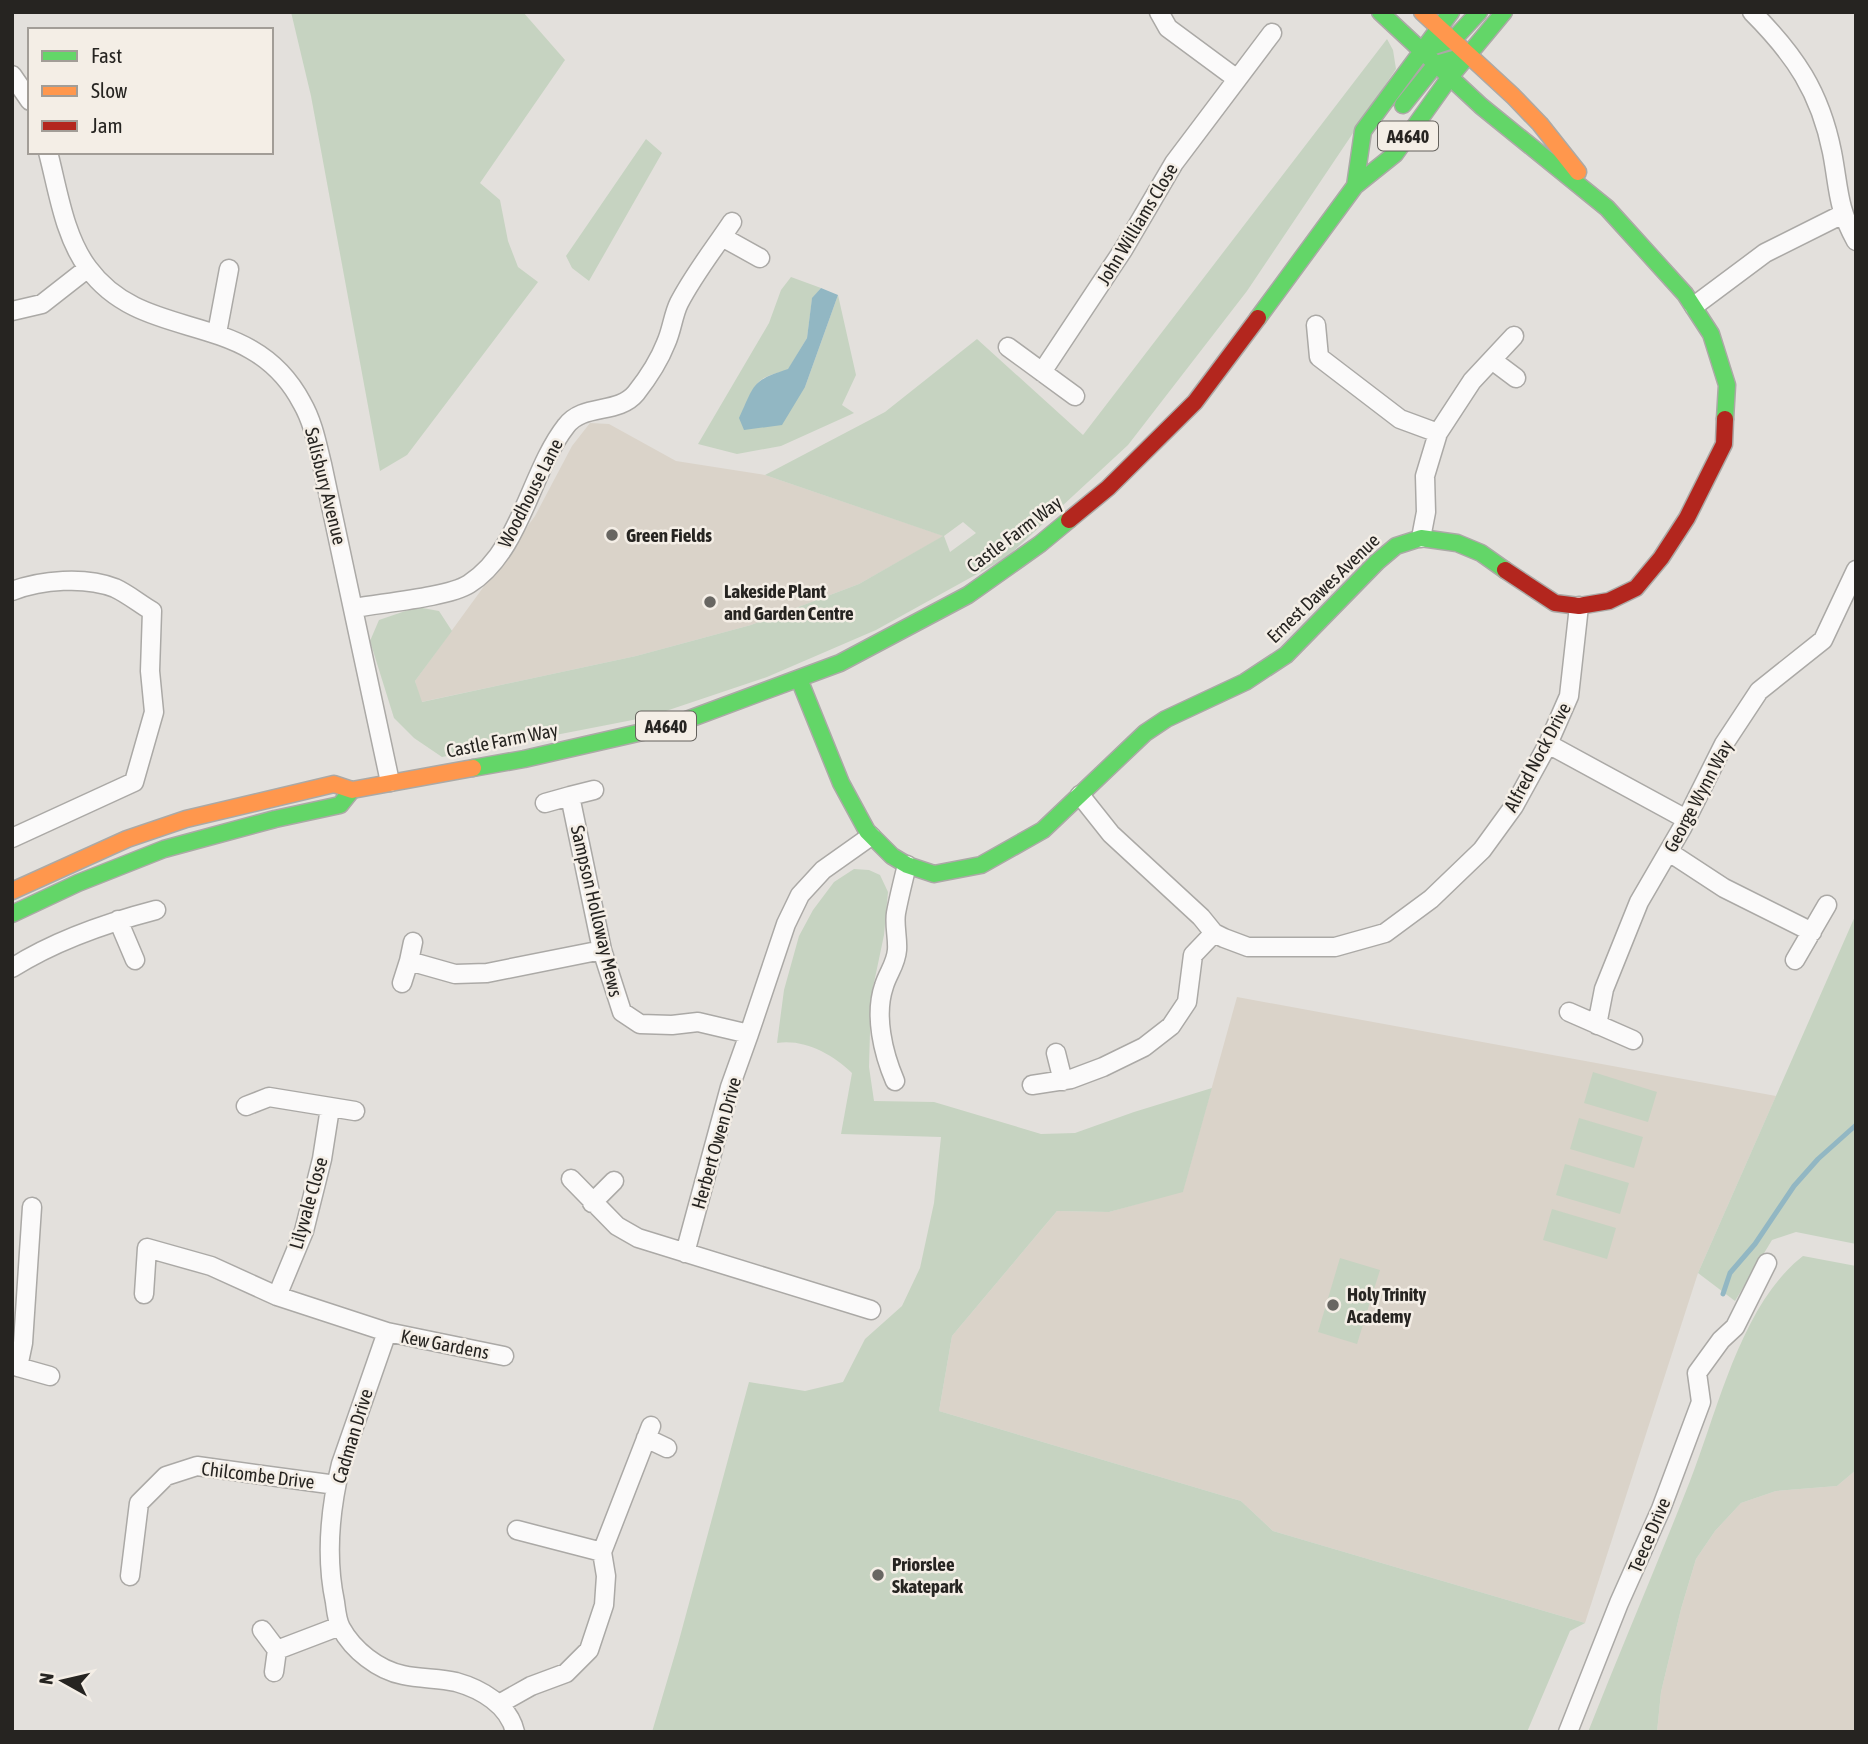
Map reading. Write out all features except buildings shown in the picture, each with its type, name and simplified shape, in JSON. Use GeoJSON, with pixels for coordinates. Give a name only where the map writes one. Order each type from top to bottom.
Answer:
{"type":"FeatureCollection","features":[{"type":"Feature","properties":{"kind":"main road"},"geometry":{"type":"LineString","coordinates":[[1380,12],[1481,106],[1607,208]]}},
{"type":"Feature","properties":{"kind":"main road"},"geometry":{"type":"LineString","coordinates":[[1421,538],[1457,543],[1481,553],[1555,603],[1579,606],[1609,601],[1636,588],[1661,558],[1687,519],[1724,444],[1727,385],[1711,334],[1694,306],[1607,208],[1540,124],[1422,12]]}},
{"type":"Feature","properties":{"kind":"main road"},"geometry":{"type":"LineString","coordinates":[[1355,186],[1363,131],[1451,12]]}},
{"type":"Feature","properties":{"kind":"main road"},"geometry":{"type":"LineString","coordinates":[[1421,50],[1453,40],[1479,12]]}},
{"type":"Feature","properties":{"kind":"main road","name":"Castle Farm Way"},"geometry":{"type":"LineString","coordinates":[[12,891],[127,839],[187,819],[334,784],[352,790],[524,759],[673,725],[840,663],[968,595],[1040,544],[1108,488],[1195,402],[1355,186],[1395,154],[1450,77],[1504,12]]}},
{"type":"Feature","properties":{"kind":"main road"},"geometry":{"type":"LineString","coordinates":[[1358,166],[1436,64],[1469,54]]}},
{"type":"Feature","properties":{"kind":"main road","name":"Ernest Dawes Avenue"},"geometry":{"type":"LineString","coordinates":[[799,679],[841,783],[871,836],[906,865],[934,874],[981,865],[1043,830],[1145,733],[1166,719],[1245,682],[1286,656],[1377,562],[1396,547],[1421,538]]}},
{"type":"Feature","properties":{"kind":"main road","name":"Castle Farm Way"},"geometry":{"type":"LineString","coordinates":[[12,914],[78,883],[164,849],[275,819],[340,805],[352,790]]}},
{"type":"Feature","properties":{"kind":"street"},"geometry":{"type":"LineString","coordinates":[[1159,12],[1168,27],[1237,79]]}},
{"type":"Feature","properties":{"kind":"street"},"geometry":{"type":"LineString","coordinates":[[1752,12],[1785,47],[1814,90],[1827,131],[1837,193],[1843,214],[1856,241]]}},
{"type":"Feature","properties":{"kind":"street","name":"John Williams Close"},"geometry":{"type":"LineString","coordinates":[[1042,372],[1123,250],[1174,163],[1272,33]]}},
{"type":"Feature","properties":{"kind":"street"},"geometry":{"type":"LineString","coordinates":[[19,74],[28,96]]}},
{"type":"Feature","properties":{"kind":"street","name":"Salisbury Avenue"},"geometry":{"type":"LineString","coordinates":[[49,154],[72,239],[88,268],[110,291],[132,307],[217,333],[253,349],[274,366],[302,402],[313,428],[322,464],[355,608],[390,782]]}},
{"type":"Feature","properties":{"kind":"street"},"geometry":{"type":"LineString","coordinates":[[1694,306],[1765,253],[1843,214]]}},
{"type":"Feature","properties":{"kind":"street","name":"Woodhouse Lane"},"geometry":{"type":"LineString","coordinates":[[355,608],[447,592],[468,585],[481,574],[500,553],[516,527],[551,447],[568,423],[584,412],[620,405],[634,396],[666,346],[678,306],[727,230],[760,258]]}},
{"type":"Feature","properties":{"kind":"street"},"geometry":{"type":"LineString","coordinates":[[12,311],[42,304],[88,268]]}},
{"type":"Feature","properties":{"kind":"street"},"geometry":{"type":"LineString","coordinates":[[217,333],[229,269]]}},
{"type":"Feature","properties":{"kind":"street"},"geometry":{"type":"LineString","coordinates":[[1316,325],[1319,357],[1400,419],[1438,433]]}},
{"type":"Feature","properties":{"kind":"street"},"geometry":{"type":"LineString","coordinates":[[1421,538],[1426,512],[1425,476],[1438,433],[1472,381],[1514,336]]}},
{"type":"Feature","properties":{"kind":"street"},"geometry":{"type":"LineString","coordinates":[[1008,347],[1075,396]]}},
{"type":"Feature","properties":{"kind":"street"},"geometry":{"type":"LineString","coordinates":[[1492,360],[1516,378]]}},
{"type":"Feature","properties":{"kind":"street","name":"George Wynn Way"},"geometry":{"type":"LineString","coordinates":[[1597,1025],[1604,989],[1639,902],[1724,744],[1759,691],[1823,640],[1856,570]]}},
{"type":"Feature","properties":{"kind":"street"},"geometry":{"type":"LineString","coordinates":[[12,591],[37,584],[74,580],[113,588],[152,611],[150,671],[154,712],[134,782],[12,838]]}},
{"type":"Feature","properties":{"kind":"street","name":"Alfred Nock Drive"},"geometry":{"type":"LineString","coordinates":[[1080,795],[1111,835],[1214,933],[1248,947],[1288,948],[1335,947],[1385,933],[1431,899],[1482,850],[1514,806],[1548,744],[1569,696],[1579,606]]}},
{"type":"Feature","properties":{"kind":"street"},"geometry":{"type":"LineString","coordinates":[[1548,744],[1686,819]]}},
{"type":"Feature","properties":{"kind":"street"},"geometry":{"type":"LineString","coordinates":[[545,803],[594,790]]}},
{"type":"Feature","properties":{"kind":"street","name":"Sampson Holloway Mews"},"geometry":{"type":"LineString","coordinates":[[570,796],[602,950],[622,1012],[640,1024],[672,1026],[698,1022],[749,1034]]}},
{"type":"Feature","properties":{"kind":"street"},"geometry":{"type":"LineString","coordinates":[[749,1034],[786,924],[800,895],[823,870],[871,836]]}},
{"type":"Feature","properties":{"kind":"street"},"geometry":{"type":"LineString","coordinates":[[1668,852],[1724,888],[1812,932]]}},
{"type":"Feature","properties":{"kind":"street"},"geometry":{"type":"LineString","coordinates":[[895,1080],[888,1066],[880,1004],[884,984],[893,969],[897,951],[896,914],[906,865]]}},
{"type":"Feature","properties":{"kind":"street"},"geometry":{"type":"LineString","coordinates":[[1796,960],[1827,905]]}},
{"type":"Feature","properties":{"kind":"street"},"geometry":{"type":"LineString","coordinates":[[12,968],[91,929],[156,910]]}},
{"type":"Feature","properties":{"kind":"street"},"geometry":{"type":"LineString","coordinates":[[118,920],[135,960]]}},
{"type":"Feature","properties":{"kind":"street"},"geometry":{"type":"LineString","coordinates":[[1032,1085],[1063,1081],[1103,1067],[1144,1047],[1171,1026],[1187,1002],[1193,955],[1214,933]]}},
{"type":"Feature","properties":{"kind":"street"},"geometry":{"type":"LineString","coordinates":[[402,983],[413,942]]}},
{"type":"Feature","properties":{"kind":"street"},"geometry":{"type":"LineString","coordinates":[[410,961],[455,974],[487,973],[602,950]]}},
{"type":"Feature","properties":{"kind":"street"},"geometry":{"type":"LineString","coordinates":[[1569,1012],[1633,1040]]}},
{"type":"Feature","properties":{"kind":"street","name":"Herbert Owen Drive"},"geometry":{"type":"LineString","coordinates":[[685,1253],[730,1087],[749,1034]]}},
{"type":"Feature","properties":{"kind":"street"},"geometry":{"type":"LineString","coordinates":[[1056,1053],[1063,1081]]}},
{"type":"Feature","properties":{"kind":"street"},"geometry":{"type":"LineString","coordinates":[[246,1106],[269,1097],[355,1111]]}},
{"type":"Feature","properties":{"kind":"street","name":"Lilyvale Close"},"geometry":{"type":"LineString","coordinates":[[277,1296],[304,1231],[322,1159],[330,1108]]}},
{"type":"Feature","properties":{"kind":"street"},"geometry":{"type":"LineString","coordinates":[[571,1179],[617,1226],[638,1238],[871,1310]]}},
{"type":"Feature","properties":{"kind":"street"},"geometry":{"type":"LineString","coordinates":[[592,1203],[614,1181]]}},
{"type":"Feature","properties":{"kind":"street"},"geometry":{"type":"LineString","coordinates":[[33,1207],[23,1343],[15,1366],[50,1376]]}},
{"type":"Feature","properties":{"kind":"street"},"geometry":{"type":"LineString","coordinates":[[144,1294],[147,1248],[211,1266],[277,1296],[387,1332]]}},
{"type":"Feature","properties":{"kind":"street","name":"Teece Drive"},"geometry":{"type":"LineString","coordinates":[[1568,1732],[1619,1603],[1661,1509],[1701,1402],[1696,1373],[1721,1340],[1735,1327],[1767,1263]]}},
{"type":"Feature","properties":{"kind":"street","name":"Kew Gardens"},"geometry":{"type":"LineString","coordinates":[[387,1332],[504,1356]]}},
{"type":"Feature","properties":{"kind":"street","name":"Cadman Drive"},"geometry":{"type":"LineString","coordinates":[[387,1332],[345,1451],[336,1485],[329,1538],[331,1582],[340,1626],[360,1652],[376,1665],[402,1675],[457,1682],[483,1693],[499,1704]]}},
{"type":"Feature","properties":{"kind":"street"},"geometry":{"type":"LineString","coordinates":[[515,1732],[513,1722],[499,1704],[531,1686],[566,1673],[589,1650],[604,1605],[606,1576],[602,1552],[649,1432],[667,1448]]}},
{"type":"Feature","properties":{"kind":"street","name":"Chilcombe Drive"},"geometry":{"type":"LineString","coordinates":[[130,1576],[139,1503],[166,1476],[197,1466],[336,1485]]}},
{"type":"Feature","properties":{"kind":"street"},"geometry":{"type":"LineString","coordinates":[[517,1530],[602,1552]]}},
{"type":"Feature","properties":{"kind":"street"},"geometry":{"type":"LineString","coordinates":[[277,1650],[340,1626]]}},
{"type":"Feature","properties":{"kind":"street"},"geometry":{"type":"LineString","coordinates":[[262,1630],[277,1650],[274,1672]]}},
{"type":"Feature","properties":{"kind":"shaded area"},"geometry":{"type":"Polygon","coordinates":[[[590,423],[609,424],[676,461],[765,475],[944,536],[859,584],[751,625],[636,656],[421,702],[415,681],[535,516],[572,446],[590,423]]]}},
{"type":"Feature","properties":{"kind":"shaded area","name":"Holy Trinity Academy"},"geometry":{"type":"Polygon","coordinates":[[[1237,997],[1776,1096],[1698,1273],[1585,1623],[1273,1531],[1241,1501],[939,1411],[952,1336],[1057,1211],[1109,1212],[1183,1191],[1237,997]]]}},
{"type":"Feature","properties":{"kind":"shaded area"},"geometry":{"type":"Polygon","coordinates":[[[1856,1470],[1856,1732],[1657,1732],[1661,1692],[1681,1609],[1696,1559],[1715,1531],[1741,1503],[1776,1491],[1837,1486],[1856,1470]]]}},
{"type":"Feature","properties":{"kind":"green space"},"geometry":{"type":"Polygon","coordinates":[[[291,12],[523,12],[565,60],[480,183],[500,200],[508,241],[518,267],[538,282],[407,455],[380,471],[311,96],[291,12]]]}},
{"type":"Feature","properties":{"kind":"green space"},"geometry":{"type":"Polygon","coordinates":[[[1387,39],[1393,50],[1396,69],[1247,291],[1128,445],[1006,558],[876,630],[767,677],[648,717],[442,757],[414,738],[394,718],[370,641],[379,620],[417,607],[439,611],[452,631],[415,681],[422,702],[636,656],[751,625],[859,584],[943,536],[765,475],[885,412],[977,339],[1083,435],[1387,39]],[[963,522],[944,536],[950,552],[976,533],[963,522]]]}},
{"type":"Feature","properties":{"kind":"green space"},"geometry":{"type":"Polygon","coordinates":[[[646,139],[662,153],[589,281],[572,268],[566,256],[646,139]]]}},
{"type":"Feature","properties":{"kind":"green space"},"geometry":{"type":"Polygon","coordinates":[[[791,277],[821,288],[812,299],[807,338],[788,370],[759,382],[748,400],[805,387],[838,295],[856,375],[842,405],[854,413],[781,446],[737,454],[698,444],[769,323],[781,290],[791,277]]]}},
{"type":"Feature","properties":{"kind":"green space"},"geometry":{"type":"Polygon","coordinates":[[[854,869],[869,870],[880,875],[888,892],[884,935],[871,997],[869,1067],[874,1101],[934,1102],[1041,1134],[1075,1133],[1212,1088],[1183,1192],[1109,1212],[1057,1211],[952,1336],[939,1411],[1241,1501],[1273,1531],[1585,1623],[1570,1631],[1527,1732],[652,1732],[749,1382],[805,1391],[843,1382],[865,1339],[902,1306],[920,1268],[934,1203],[941,1137],[841,1134],[852,1073],[818,1049],[798,1043],[777,1043],[784,990],[799,936],[813,910],[834,882],[854,869]]]}},
{"type":"Feature","properties":{"kind":"green space"},"geometry":{"type":"Polygon","coordinates":[[[1856,914],[1856,1244],[1796,1232],[1772,1240],[1735,1301],[1698,1273],[1856,914]]]}},
{"type":"Feature","properties":{"kind":"green space"},"geometry":{"type":"Polygon","coordinates":[[[1593,1072],[1657,1092],[1648,1122],[1584,1103],[1593,1072]]]}},
{"type":"Feature","properties":{"kind":"green space"},"geometry":{"type":"Polygon","coordinates":[[[1579,1118],[1643,1137],[1634,1168],[1570,1149],[1579,1118]]]}},
{"type":"Feature","properties":{"kind":"green space"},"geometry":{"type":"Polygon","coordinates":[[[1565,1164],[1629,1183],[1620,1214],[1556,1195],[1565,1164]]]}},
{"type":"Feature","properties":{"kind":"green space"},"geometry":{"type":"Polygon","coordinates":[[[1552,1209],[1616,1228],[1607,1259],[1543,1240],[1552,1209]]]}},
{"type":"Feature","properties":{"kind":"green space"},"geometry":{"type":"Polygon","coordinates":[[[1803,1256],[1856,1266],[1856,1470],[1837,1486],[1776,1491],[1741,1503],[1715,1531],[1696,1559],[1661,1692],[1657,1732],[1588,1732],[1690,1481],[1747,1330],[1763,1301],[1781,1277],[1803,1256]]]}},
{"type":"Feature","properties":{"kind":"green space"},"geometry":{"type":"Polygon","coordinates":[[[1340,1258],[1380,1270],[1357,1344],[1318,1332],[1340,1258]]]}},
{"type":"Feature","properties":{"kind":"water"},"geometry":{"type":"Polygon","coordinates":[[[821,288],[838,295],[805,387],[782,425],[744,430],[739,418],[752,391],[760,381],[788,369],[807,338],[812,298],[821,288]]]}},
{"type":"Feature","properties":{"kind":"waterway"},"geometry":{"type":"LineString","coordinates":[[1723,1294],[1730,1273],[1755,1244],[1794,1186],[1818,1159],[1856,1125]]}},
{"type":"Feature","properties":{"kind":"traffic: fast"},"geometry":{"type":"LineString","coordinates":[[1380,12],[1481,106],[1607,208],[1685,294],[1711,334],[1727,385],[1725,419]]}},
{"type":"Feature","properties":{"kind":"traffic: fast"},"geometry":{"type":"LineString","coordinates":[[1355,186],[1363,131],[1451,12]]}},
{"type":"Feature","properties":{"kind":"traffic: fast"},"geometry":{"type":"LineString","coordinates":[[1422,50],[1453,40],[1479,12]]}},
{"type":"Feature","properties":{"kind":"traffic: fast"},"geometry":{"type":"LineString","coordinates":[[1258,318],[1355,186],[1395,154],[1450,77],[1504,12]]}},
{"type":"Feature","properties":{"kind":"traffic: fast"},"geometry":{"type":"LineString","coordinates":[[1403,105],[1436,64],[1468,55]]}},
{"type":"Feature","properties":{"kind":"traffic: fast"},"geometry":{"type":"LineString","coordinates":[[473,768],[673,725],[840,663],[968,595],[1069,520]]}},
{"type":"Feature","properties":{"kind":"traffic: fast"},"geometry":{"type":"LineString","coordinates":[[799,679],[841,783],[867,831],[892,856],[907,865],[934,874],[981,865],[1043,830],[1145,733],[1166,719],[1245,682],[1286,655],[1396,546],[1421,538],[1457,543],[1481,553],[1505,570]]}},
{"type":"Feature","properties":{"kind":"traffic: fast"},"geometry":{"type":"LineString","coordinates":[[12,914],[78,883],[164,849],[275,819],[340,805],[352,790]]}},
{"type":"Feature","properties":{"kind":"traffic: slow"},"geometry":{"type":"LineString","coordinates":[[1422,12],[1513,96],[1540,124],[1578,172]]}},
{"type":"Feature","properties":{"kind":"traffic: slow"},"geometry":{"type":"LineString","coordinates":[[12,891],[127,839],[186,819],[334,784],[352,790],[473,768]]}},
{"type":"Feature","properties":{"kind":"traffic: jam"},"geometry":{"type":"LineString","coordinates":[[1069,520],[1108,488],[1195,402],[1258,318]]}},
{"type":"Feature","properties":{"kind":"traffic: jam"},"geometry":{"type":"LineString","coordinates":[[1505,570],[1555,603],[1579,606],[1609,601],[1636,588],[1661,558],[1687,518],[1724,444],[1725,419]]}},
{"type":"Feature","properties":{"kind":"place","name":"Green Fields"},"geometry":{"type":"Point","coordinates":[612,535]}},
{"type":"Feature","properties":{"kind":"place","name":"Lakeside Plant and Garden Centre"},"geometry":{"type":"Point","coordinates":[710,602]}},
{"type":"Feature","properties":{"kind":"place","name":"Holy Trinity Academy"},"geometry":{"type":"Point","coordinates":[1333,1305]}},
{"type":"Feature","properties":{"kind":"place","name":"Priorslee Skatepark"},"geometry":{"type":"Point","coordinates":[878,1575]}}]}
